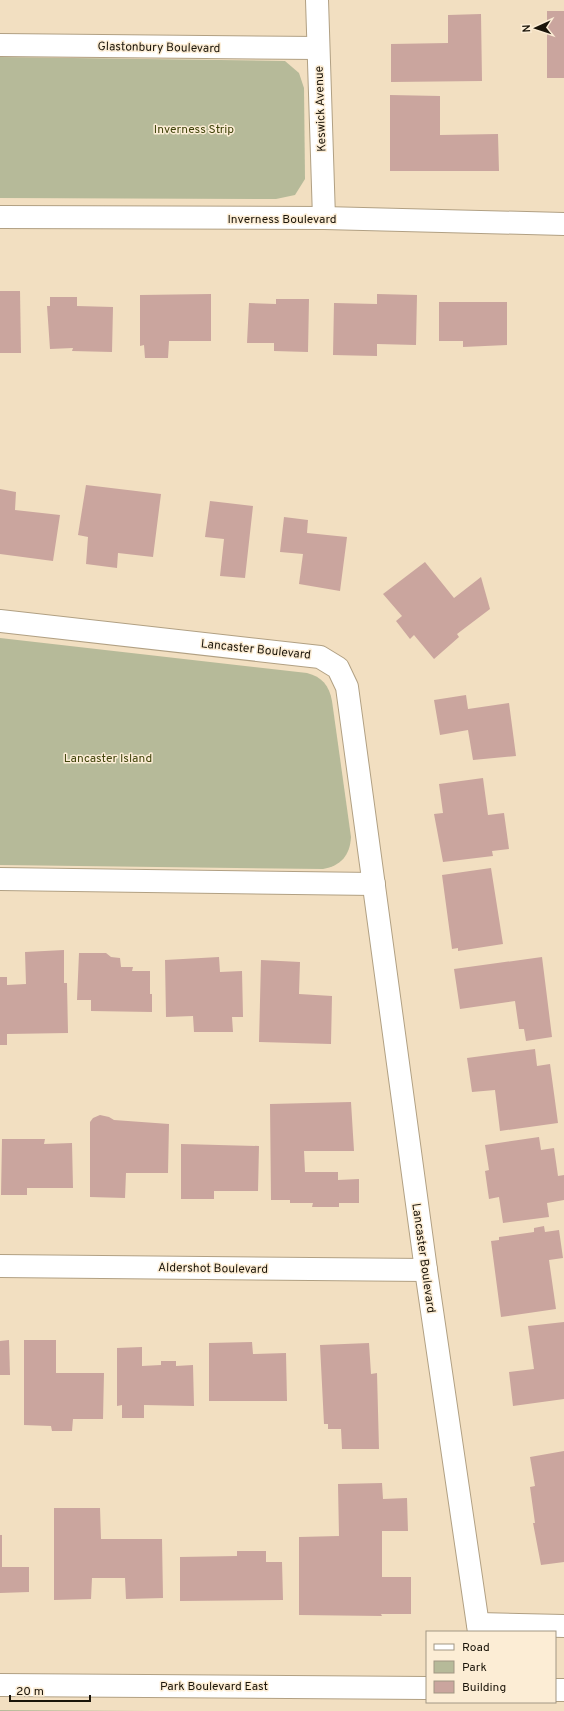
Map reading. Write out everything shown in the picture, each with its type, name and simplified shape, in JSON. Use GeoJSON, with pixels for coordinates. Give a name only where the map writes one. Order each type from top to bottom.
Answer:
{"type":"FeatureCollection","features":[{"type":"Feature","properties":{"kind":"street","name":"Keswick Avenue"},"geometry":{"type":"LineString","coordinates":[[317,0],[324,218]]}},
{"type":"Feature","properties":{"kind":"street","name":"Glastonbury Boulevard"},"geometry":{"type":"LineString","coordinates":[[0,45],[318,48]]}},
{"type":"Feature","properties":{"kind":"street","name":"Inverness Boulevard"},"geometry":{"type":"LineString","coordinates":[[0,217],[324,218],[564,224]]}},
{"type":"Feature","properties":{"kind":"street","name":"Lancaster Boulevard"},"geometry":{"type":"LineString","coordinates":[[0,621],[320,656],[338,668],[347,687],[426,1270],[478,1628]]}},
{"type":"Feature","properties":{"kind":"street"},"geometry":{"type":"LineString","coordinates":[[0,879],[374,884]]}},
{"type":"Feature","properties":{"kind":"street","name":"Aldershot Boulevard"},"geometry":{"type":"LineString","coordinates":[[0,1266],[426,1270]]}},
{"type":"Feature","properties":{"kind":"street"},"geometry":{"type":"LineString","coordinates":[[478,1628],[564,1626]]}},
{"type":"Feature","properties":{"kind":"street","name":"Park Boulevard East"},"geometry":{"type":"LineString","coordinates":[[0,1685],[426,1688]]}},
{"type":"Feature","properties":{"kind":"green space","name":"Inverness Strip"},"geometry":{"type":"Polygon","coordinates":[[[0,57],[285,61],[299,73],[304,88],[305,179],[295,195],[276,199],[0,198],[0,57]]]}},
{"type":"Feature","properties":{"kind":"green space","name":"Lancaster Island"},"geometry":{"type":"Polygon","coordinates":[[[0,638],[307,673],[321,679],[327,686],[331,695],[351,837],[349,849],[343,859],[329,868],[323,869],[0,865],[0,638]]]}},
{"type":"Feature","properties":{"kind":"green space"},"geometry":{"type":"Polygon","coordinates":[[[0,1710],[150,1711],[0,1711],[0,1710]]]}},
{"type":"Feature","properties":{"kind":"building"},"geometry":{"type":"Polygon","coordinates":[[[547,11],[564,11],[564,78],[547,78],[547,11]]]}},
{"type":"Feature","properties":{"kind":"building"},"geometry":{"type":"Polygon","coordinates":[[[481,14],[482,81],[391,82],[391,44],[448,43],[448,15],[481,14]]]}},
{"type":"Feature","properties":{"kind":"building"},"geometry":{"type":"Polygon","coordinates":[[[390,95],[440,96],[440,135],[498,134],[499,171],[390,171],[390,95]]]}},
{"type":"Feature","properties":{"kind":"building"},"geometry":{"type":"Polygon","coordinates":[[[0,291],[20,291],[21,353],[0,353],[0,291]]]}},
{"type":"Feature","properties":{"kind":"building"},"geometry":{"type":"Polygon","coordinates":[[[211,294],[211,341],[169,341],[168,358],[145,358],[144,345],[140,346],[140,295],[211,294]]]}},
{"type":"Feature","properties":{"kind":"building"},"geometry":{"type":"Polygon","coordinates":[[[377,294],[417,295],[416,345],[377,344],[377,356],[333,355],[334,303],[377,304],[377,294]]]}},
{"type":"Feature","properties":{"kind":"building"},"geometry":{"type":"Polygon","coordinates":[[[50,297],[77,297],[77,306],[113,307],[112,352],[72,351],[73,348],[50,349],[47,306],[50,306],[50,297]]]}},
{"type":"Feature","properties":{"kind":"building"},"geometry":{"type":"Polygon","coordinates":[[[276,299],[309,299],[308,352],[274,351],[274,343],[247,343],[249,303],[276,304],[276,299]]]}},
{"type":"Feature","properties":{"kind":"building"},"geometry":{"type":"Polygon","coordinates":[[[439,302],[507,302],[507,345],[463,347],[463,341],[439,341],[439,302]]]}},
{"type":"Feature","properties":{"kind":"building"},"geometry":{"type":"Polygon","coordinates":[[[86,485],[161,494],[153,557],[118,553],[117,568],[86,564],[88,537],[78,535],[86,485]]]}},
{"type":"Feature","properties":{"kind":"building"},"geometry":{"type":"Polygon","coordinates":[[[0,489],[16,492],[15,510],[60,515],[53,561],[0,554],[0,489]]]}},
{"type":"Feature","properties":{"kind":"building"},"geometry":{"type":"Polygon","coordinates":[[[210,501],[253,506],[245,578],[220,576],[224,539],[205,537],[210,501]]]}},
{"type":"Feature","properties":{"kind":"building"},"geometry":{"type":"Polygon","coordinates":[[[284,517],[308,520],[307,533],[347,537],[340,591],[299,584],[303,554],[280,552],[284,517]]]}},
{"type":"Feature","properties":{"kind":"building"},"geometry":{"type":"Polygon","coordinates":[[[425,562],[454,598],[481,577],[490,609],[457,634],[459,637],[434,659],[414,635],[410,639],[396,621],[402,616],[383,594],[425,562]]]}},
{"type":"Feature","properties":{"kind":"building"},"geometry":{"type":"Polygon","coordinates":[[[466,695],[468,709],[509,703],[516,756],[473,760],[468,730],[440,735],[434,700],[466,695]]]}},
{"type":"Feature","properties":{"kind":"building"},"geometry":{"type":"Polygon","coordinates":[[[483,778],[488,815],[504,813],[509,849],[492,851],[493,856],[443,862],[434,814],[443,813],[439,784],[483,778]]]}},
{"type":"Feature","properties":{"kind":"building"},"geometry":{"type":"Polygon","coordinates":[[[491,868],[503,944],[458,951],[458,948],[452,949],[442,875],[491,868]]]}},
{"type":"Feature","properties":{"kind":"building"},"geometry":{"type":"Polygon","coordinates":[[[64,950],[64,983],[67,983],[68,1033],[7,1034],[7,1045],[0,1045],[0,977],[7,977],[7,985],[26,984],[25,952],[64,950]]]}},
{"type":"Feature","properties":{"kind":"building"},"geometry":{"type":"Polygon","coordinates":[[[79,953],[106,953],[111,957],[120,958],[121,967],[133,967],[132,971],[150,971],[152,1012],[91,1011],[91,1000],[77,1000],[79,953]]]}},
{"type":"Feature","properties":{"kind":"building"},"geometry":{"type":"Polygon","coordinates":[[[219,957],[220,972],[242,971],[243,1017],[232,1017],[233,1032],[194,1032],[193,1016],[166,1017],[165,960],[219,957]]]}},
{"type":"Feature","properties":{"kind":"building"},"geometry":{"type":"Polygon","coordinates":[[[542,957],[552,1037],[526,1041],[524,1029],[519,1029],[515,1001],[460,1009],[454,969],[542,957]]]}},
{"type":"Feature","properties":{"kind":"building"},"geometry":{"type":"Polygon","coordinates":[[[261,960],[300,962],[299,994],[332,996],[331,1044],[259,1042],[261,960]]]}},
{"type":"Feature","properties":{"kind":"building"},"geometry":{"type":"Polygon","coordinates":[[[535,1049],[537,1066],[550,1064],[558,1123],[500,1131],[495,1090],[472,1092],[467,1058],[535,1049]]]}},
{"type":"Feature","properties":{"kind":"building"},"geometry":{"type":"Polygon","coordinates":[[[351,1102],[354,1151],[304,1151],[305,1172],[338,1172],[338,1180],[359,1179],[359,1203],[339,1203],[339,1207],[312,1207],[313,1203],[290,1203],[290,1200],[271,1200],[270,1104],[351,1102]]]}},
{"type":"Feature","properties":{"kind":"building"},"geometry":{"type":"Polygon","coordinates":[[[100,1115],[114,1120],[169,1124],[168,1173],[126,1173],[125,1198],[90,1197],[90,1122],[93,1118],[100,1115]]]}},
{"type":"Feature","properties":{"kind":"building"},"geometry":{"type":"Polygon","coordinates":[[[539,1137],[541,1150],[554,1148],[558,1176],[564,1175],[564,1200],[547,1203],[549,1217],[503,1223],[499,1197],[489,1199],[485,1171],[489,1170],[485,1145],[539,1137]]]}},
{"type":"Feature","properties":{"kind":"building"},"geometry":{"type":"Polygon","coordinates":[[[2,1139],[45,1139],[44,1144],[72,1143],[73,1188],[27,1188],[27,1195],[1,1195],[2,1139]]]}},
{"type":"Feature","properties":{"kind":"building"},"geometry":{"type":"Polygon","coordinates":[[[181,1144],[259,1146],[258,1191],[214,1191],[214,1199],[181,1199],[181,1144]]]}},
{"type":"Feature","properties":{"kind":"building"},"geometry":{"type":"Polygon","coordinates":[[[544,1226],[545,1232],[559,1230],[563,1258],[549,1260],[556,1309],[501,1317],[491,1241],[499,1240],[499,1237],[534,1232],[534,1228],[544,1226]]]}},
{"type":"Feature","properties":{"kind":"building"},"geometry":{"type":"Polygon","coordinates":[[[564,1322],[564,1399],[513,1406],[509,1372],[534,1369],[528,1326],[564,1322]]]}},
{"type":"Feature","properties":{"kind":"building"},"geometry":{"type":"Polygon","coordinates":[[[9,1340],[10,1375],[0,1375],[0,1341],[9,1340]]]}},
{"type":"Feature","properties":{"kind":"building"},"geometry":{"type":"Polygon","coordinates":[[[24,1340],[56,1340],[56,1373],[104,1373],[103,1419],[73,1419],[72,1431],[52,1431],[51,1426],[24,1425],[24,1340]]]}},
{"type":"Feature","properties":{"kind":"building"},"geometry":{"type":"Polygon","coordinates":[[[252,1342],[253,1354],[286,1353],[287,1401],[209,1401],[209,1343],[252,1342]]]}},
{"type":"Feature","properties":{"kind":"building"},"geometry":{"type":"Polygon","coordinates":[[[369,1343],[371,1374],[377,1373],[379,1449],[342,1449],[341,1429],[328,1429],[328,1424],[324,1424],[320,1345],[369,1343]]]}},
{"type":"Feature","properties":{"kind":"building"},"geometry":{"type":"Polygon","coordinates":[[[142,1347],[142,1366],[161,1365],[161,1361],[176,1361],[176,1366],[193,1365],[194,1406],[144,1405],[144,1418],[122,1418],[122,1405],[117,1406],[117,1348],[142,1347]]]}},
{"type":"Feature","properties":{"kind":"building"},"geometry":{"type":"Polygon","coordinates":[[[564,1451],[564,1562],[541,1565],[533,1523],[535,1523],[530,1487],[535,1486],[530,1457],[564,1451]]]}},
{"type":"Feature","properties":{"kind":"building"},"geometry":{"type":"Polygon","coordinates":[[[382,1483],[383,1499],[407,1498],[408,1531],[382,1531],[382,1577],[411,1577],[411,1614],[381,1614],[382,1616],[299,1615],[299,1537],[339,1536],[338,1484],[382,1483]]]}},
{"type":"Feature","properties":{"kind":"building"},"geometry":{"type":"Polygon","coordinates":[[[54,1508],[100,1508],[101,1539],[162,1539],[163,1598],[126,1599],[125,1578],[92,1578],[91,1599],[54,1600],[54,1508]]]}},
{"type":"Feature","properties":{"kind":"building"},"geometry":{"type":"Polygon","coordinates":[[[0,1535],[2,1535],[2,1567],[29,1567],[29,1592],[0,1593],[0,1535]]]}},
{"type":"Feature","properties":{"kind":"building"},"geometry":{"type":"Polygon","coordinates":[[[237,1551],[266,1551],[266,1562],[282,1562],[283,1600],[180,1601],[180,1557],[237,1556],[237,1551]]]}}]}
